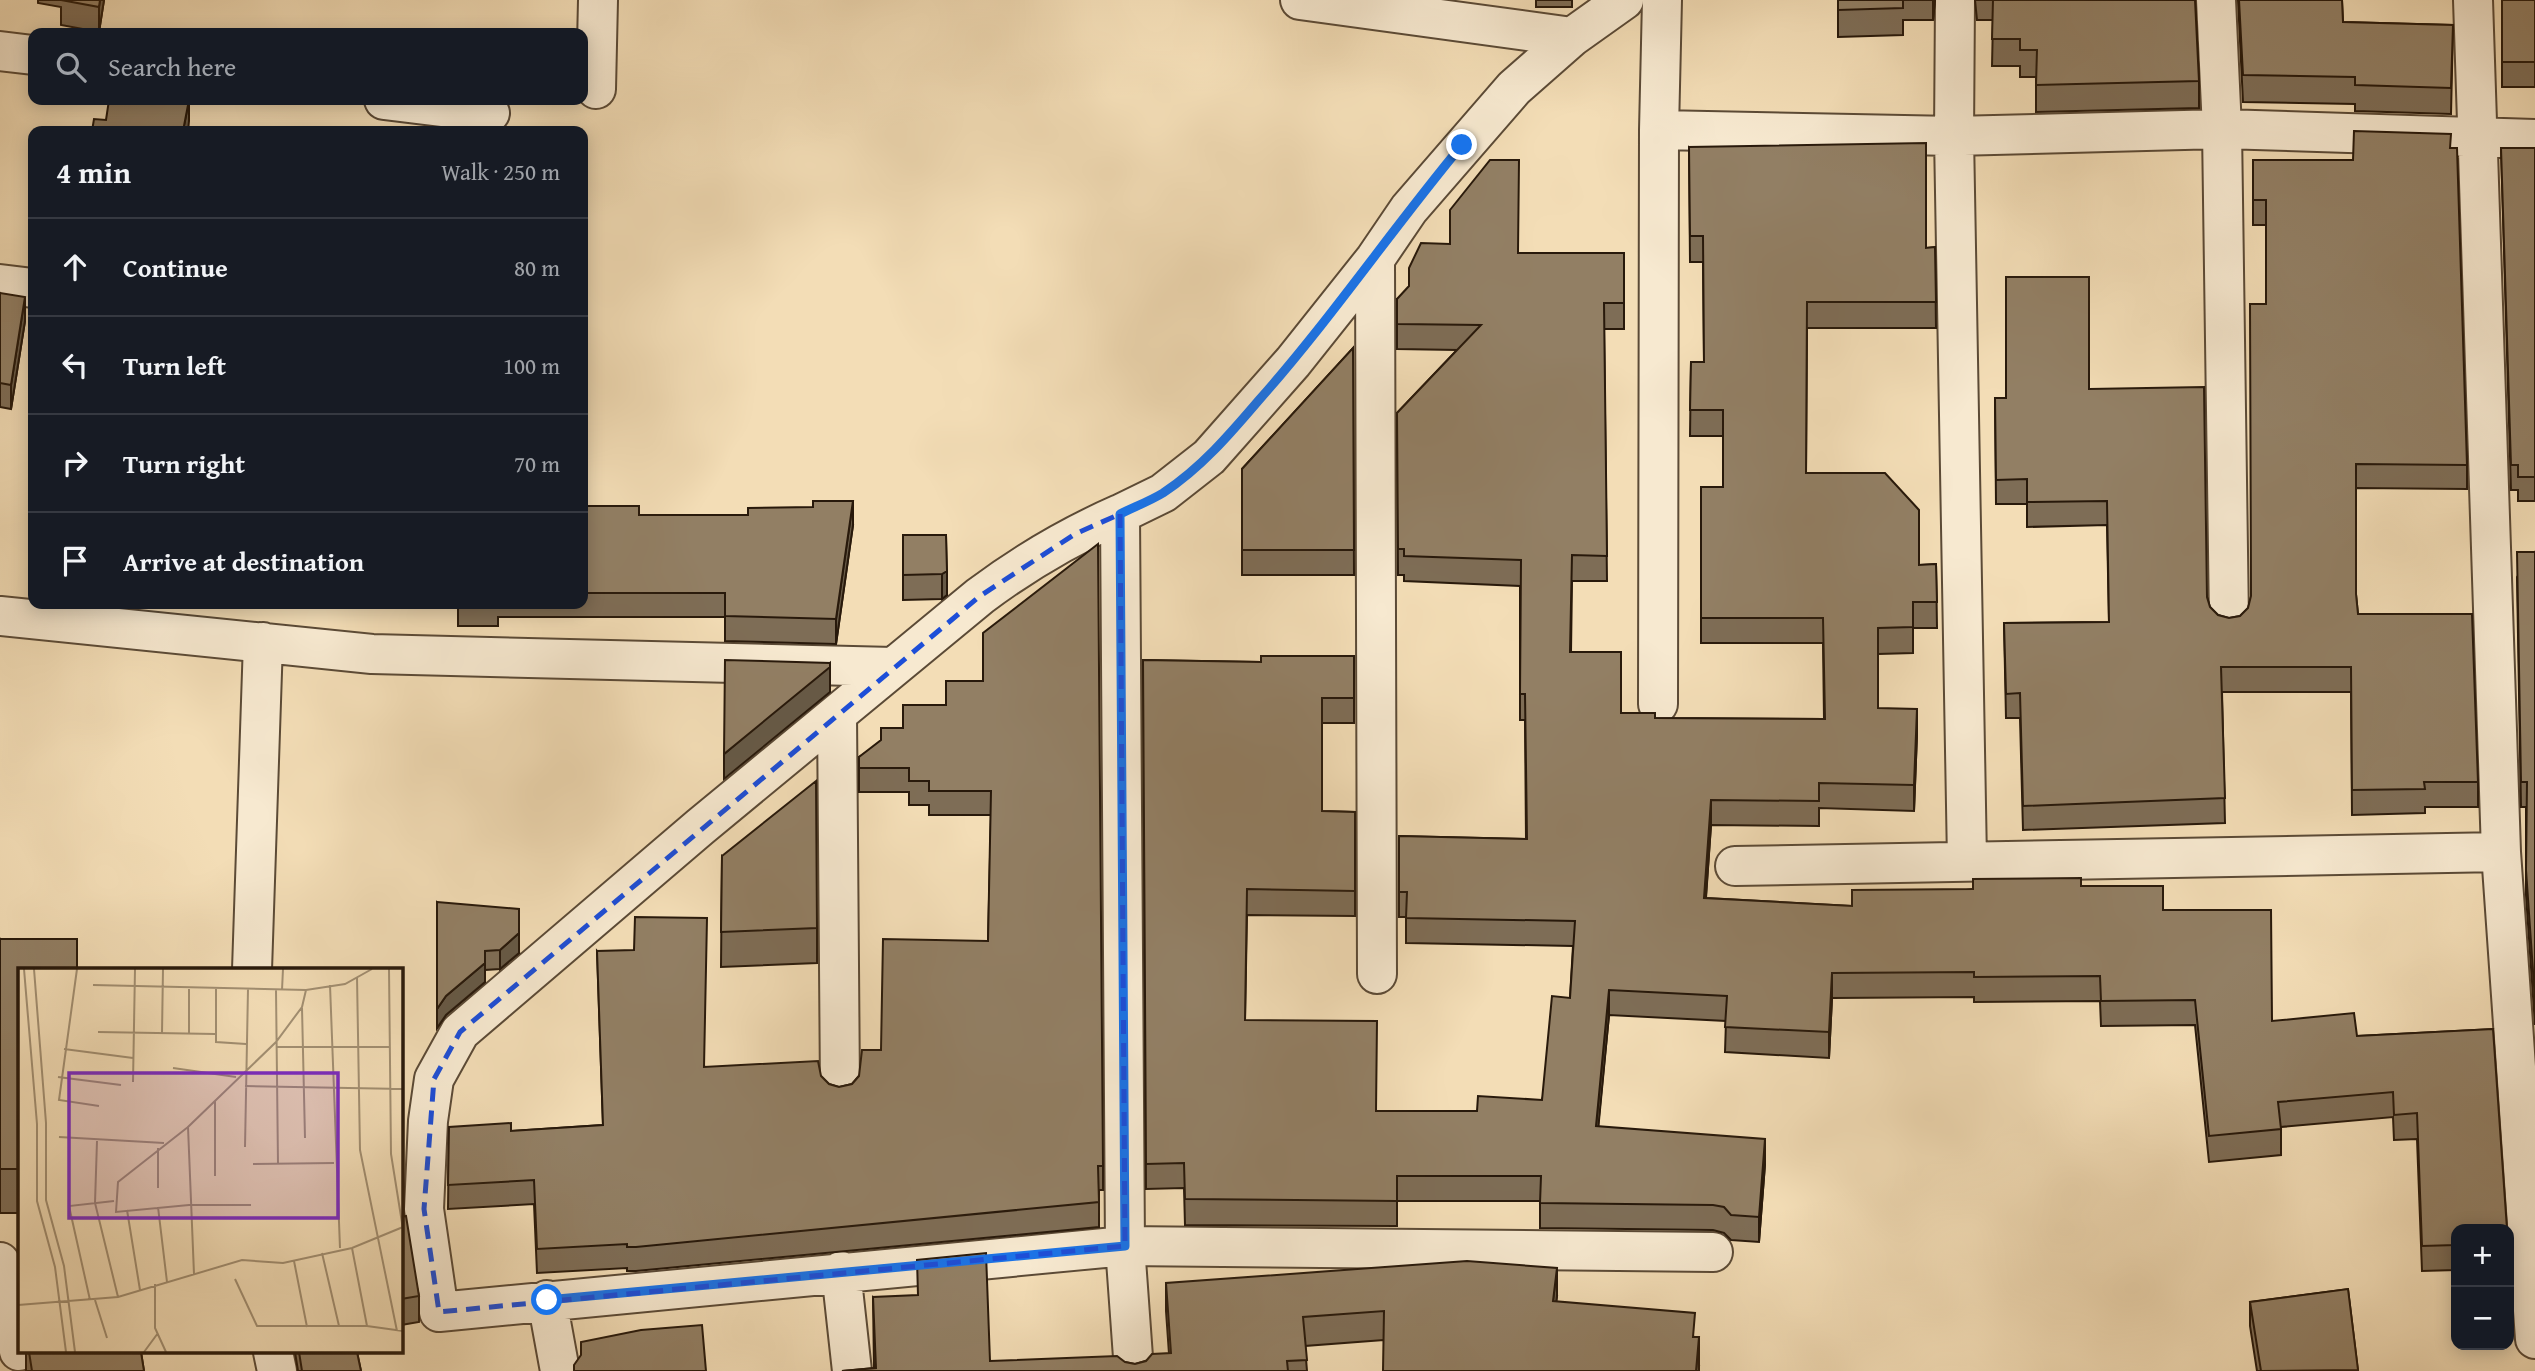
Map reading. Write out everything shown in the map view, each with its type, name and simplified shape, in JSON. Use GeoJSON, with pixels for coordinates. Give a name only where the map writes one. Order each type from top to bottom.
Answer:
{"type":"FeatureCollection","features":[{"type":"Feature","properties":{"kind":"street"},"geometry":{"type":"LineString","coordinates":[[596,89],[598,0]]}},
{"type":"Feature","properties":{"kind":"street"},"geometry":{"type":"LineString","coordinates":[[1300,0],[1572,37]]}},
{"type":"Feature","properties":{"kind":"street"},"geometry":{"type":"LineString","coordinates":[[1624,0],[1572,37],[1514,88],[1462,145],[1409,209],[1375,259],[1293,362],[1209,457],[1163,493],[1075,534],[1009,575],[893,667],[460,1032],[434,1079],[413,1210],[439,1312],[1125,1246],[1713,1252]]}},
{"type":"Feature","properties":{"kind":"street"},"geometry":{"type":"LineString","coordinates":[[1658,704],[1658,130],[1662,0]]}},
{"type":"Feature","properties":{"kind":"street"},"geometry":{"type":"LineString","coordinates":[[1955,0],[1954,136],[1967,861]]}},
{"type":"Feature","properties":{"kind":"street"},"geometry":{"type":"LineString","coordinates":[[2216,0],[2222,129],[2229,621]]}},
{"type":"Feature","properties":{"kind":"street"},"geometry":{"type":"LineString","coordinates":[[2473,0],[2501,852],[2535,1339]]}},
{"type":"Feature","properties":{"kind":"street"},"geometry":{"type":"LineString","coordinates":[[0,51],[28,54]]}},
{"type":"Feature","properties":{"kind":"street"},"geometry":{"type":"LineString","coordinates":[[425,105],[490,113]]}},
{"type":"Feature","properties":{"kind":"street"},"geometry":{"type":"LineString","coordinates":[[1658,130],[1954,136],[2222,129],[2479,135],[2535,139]]}},
{"type":"Feature","properties":{"kind":"street"},"geometry":{"type":"LineString","coordinates":[[1375,259],[1377,974]]}},
{"type":"Feature","properties":{"kind":"street"},"geometry":{"type":"LineString","coordinates":[[0,284],[28,287]]}},
{"type":"Feature","properties":{"kind":"street"},"geometry":{"type":"LineString","coordinates":[[1120,514],[1125,1246],[1134,1371]]}},
{"type":"Feature","properties":{"kind":"street"},"geometry":{"type":"LineString","coordinates":[[0,617],[372,654],[893,667]]}},
{"type":"Feature","properties":{"kind":"street"},"geometry":{"type":"LineString","coordinates":[[252,968],[263,642]]}},
{"type":"Feature","properties":{"kind":"street"},"geometry":{"type":"LineString","coordinates":[[837,714],[841,1090]]}},
{"type":"Feature","properties":{"kind":"street"},"geometry":{"type":"LineString","coordinates":[[1735,866],[2501,852]]}},
{"type":"Feature","properties":{"kind":"street"},"geometry":{"type":"LineString","coordinates":[[18,1259],[0,1262],[18,1346]]}},
{"type":"Feature","properties":{"kind":"street"},"geometry":{"type":"LineString","coordinates":[[841,1272],[852,1371]]}},
{"type":"Feature","properties":{"kind":"street"},"geometry":{"type":"LineString","coordinates":[[547,1300],[560,1371]]}},
{"type":"Feature","properties":{"kind":"street"},"geometry":{"type":"LineString","coordinates":[[20,1354],[24,1371]]}},
{"type":"Feature","properties":{"kind":"highlighted area"},"geometry":{"type":"Polygon","coordinates":[[[1120,514],[1122,585],[1125,1246],[439,1312],[424,1209],[434,1079],[460,1032],[980,596],[1075,534],[1120,514]]]}},
{"type":"Feature","properties":{"kind":"building"},"geometry":{"type":"Polygon","coordinates":[[[61,0],[100,0],[99,7],[61,0]]]}},
{"type":"Feature","properties":{"kind":"building"},"geometry":{"type":"Polygon","coordinates":[[[1838,0],[1903,0],[1903,8],[1838,10],[1838,0]]]}},
{"type":"Feature","properties":{"kind":"building"},"geometry":{"type":"Polygon","coordinates":[[[1993,0],[2195,0],[2199,81],[2036,85],[2037,50],[2020,50],[2020,39],[1992,39],[1993,0]]]}},
{"type":"Feature","properties":{"kind":"building"},"geometry":{"type":"Polygon","coordinates":[[[2239,0],[2342,0],[2343,22],[2453,25],[2451,88],[2355,85],[2355,77],[2243,75],[2239,0]]]}},
{"type":"Feature","properties":{"kind":"building"},"geometry":{"type":"Polygon","coordinates":[[[2502,0],[2535,0],[2535,62],[2502,62],[2502,0]]]}},
{"type":"Feature","properties":{"kind":"building"},"geometry":{"type":"Polygon","coordinates":[[[108,105],[188,105],[184,126],[93,126],[94,119],[106,120],[108,105]]]}},
{"type":"Feature","properties":{"kind":"building"},"geometry":{"type":"Polygon","coordinates":[[[2354,131],[2451,134],[2450,148],[2457,148],[2467,465],[2356,464],[2356,594],[2358,614],[2472,614],[2478,782],[2424,782],[2425,789],[2352,790],[2351,667],[2221,667],[2225,798],[2023,806],[2020,693],[2006,694],[2004,623],[2109,622],[2107,501],[2027,502],[2027,479],[1996,480],[1995,398],[2006,398],[2006,277],[2089,277],[2089,389],[2204,387],[2207,597],[2210,607],[2218,615],[2229,618],[2240,616],[2248,608],[2251,596],[2250,304],[2266,304],[2266,200],[2253,200],[2253,160],[2353,160],[2354,131]]]}},
{"type":"Feature","properties":{"kind":"building"},"geometry":{"type":"Polygon","coordinates":[[[1926,143],[1926,248],[1935,247],[1936,302],[1807,302],[1806,473],[1885,473],[1919,510],[1919,565],[1936,564],[1937,602],[1913,602],[1913,627],[1878,628],[1878,708],[1917,709],[1914,785],[1819,783],[1819,801],[1711,800],[1704,898],[1852,906],[1852,890],[1973,889],[1973,879],[2081,878],[2081,886],[2163,886],[2163,910],[2271,910],[2272,1021],[2354,1013],[2357,1036],[2493,1029],[2507,1224],[2451,1224],[2451,1245],[2422,1246],[2417,1113],[2394,1115],[2393,1092],[2278,1102],[2281,1129],[2209,1136],[2195,1000],[2101,1001],[2100,976],[1974,977],[1974,972],[1832,973],[1829,1032],[1725,1027],[1727,996],[1609,990],[1596,1126],[1765,1139],[1759,1217],[1731,1215],[1724,1207],[1713,1205],[1540,1203],[1541,1176],[1397,1176],[1397,1201],[1185,1199],[1184,1163],[1146,1164],[1143,660],[1261,662],[1261,656],[1354,656],[1354,698],[1322,698],[1322,811],[1355,812],[1355,891],[1247,889],[1245,1020],[1377,1021],[1376,1111],[1477,1111],[1478,1096],[1542,1100],[1552,996],[1570,998],[1575,921],[1406,918],[1407,892],[1399,892],[1399,836],[1527,839],[1525,694],[1520,694],[1521,560],[1404,556],[1404,549],[1398,549],[1397,413],[1481,325],[1397,324],[1397,299],[1409,286],[1409,268],[1421,243],[1450,244],[1450,210],[1490,160],[1519,160],[1518,253],[1624,253],[1624,303],[1604,303],[1607,556],[1572,555],[1570,652],[1621,652],[1621,713],[1655,713],[1655,718],[1825,719],[1823,618],[1701,618],[1701,487],[1723,487],[1723,410],[1690,410],[1691,362],[1704,362],[1703,236],[1690,236],[1689,147],[1926,143]]]}},
{"type":"Feature","properties":{"kind":"building"},"geometry":{"type":"Polygon","coordinates":[[[2501,148],[2535,148],[2535,477],[2518,477],[2518,465],[2511,465],[2501,148]]]}},
{"type":"Feature","properties":{"kind":"building"},"geometry":{"type":"Polygon","coordinates":[[[0,293],[25,297],[11,385],[0,383],[0,293]]]}},
{"type":"Feature","properties":{"kind":"building"},"geometry":{"type":"Polygon","coordinates":[[[1353,348],[1354,550],[1242,550],[1242,469],[1353,348]]]}},
{"type":"Feature","properties":{"kind":"building"},"geometry":{"type":"Polygon","coordinates":[[[813,501],[853,501],[836,619],[725,616],[725,593],[588,593],[588,506],[639,506],[639,515],[748,515],[748,508],[813,507],[813,501]]]}},
{"type":"Feature","properties":{"kind":"building"},"geometry":{"type":"Polygon","coordinates":[[[903,535],[946,535],[947,571],[942,574],[903,575],[903,535]]]}},
{"type":"Feature","properties":{"kind":"building"},"geometry":{"type":"Polygon","coordinates":[[[1098,544],[1103,1166],[1098,1166],[1099,1202],[636,1247],[627,1247],[627,1244],[537,1249],[534,1180],[448,1185],[449,1127],[511,1123],[511,1131],[603,1125],[597,951],[634,950],[635,917],[707,918],[704,1067],[818,1061],[821,1076],[829,1084],[839,1087],[852,1084],[859,1076],[862,1050],[881,1050],[883,939],[988,941],[991,791],[929,791],[929,781],[909,781],[909,768],[859,768],[859,757],[881,740],[881,728],[903,728],[903,705],[946,705],[946,681],[983,681],[983,633],[1098,544]]]}},
{"type":"Feature","properties":{"kind":"building"},"geometry":{"type":"Polygon","coordinates":[[[2517,552],[2535,552],[2535,1000],[2526,870],[2527,782],[2521,782],[2517,552]]]}},
{"type":"Feature","properties":{"kind":"building"},"geometry":{"type":"Polygon","coordinates":[[[725,660],[830,663],[830,667],[724,754],[725,660]]]}},
{"type":"Feature","properties":{"kind":"building"},"geometry":{"type":"Polygon","coordinates":[[[816,781],[817,928],[721,932],[722,856],[816,781]]]}},
{"type":"Feature","properties":{"kind":"building"},"geometry":{"type":"Polygon","coordinates":[[[437,902],[519,909],[519,933],[500,950],[485,951],[485,963],[446,996],[437,1009],[437,902]]]}},
{"type":"Feature","properties":{"kind":"building"},"geometry":{"type":"Polygon","coordinates":[[[0,939],[77,939],[77,968],[18,968],[18,1169],[0,1169],[0,939]]]}},
{"type":"Feature","properties":{"kind":"building"},"geometry":{"type":"Polygon","coordinates":[[[406,1216],[419,1296],[402,1299],[402,1217],[406,1216]]]}},
{"type":"Feature","properties":{"kind":"building"},"geometry":{"type":"Polygon","coordinates":[[[986,1253],[990,1361],[1117,1356],[1125,1362],[1135,1364],[1146,1361],[1152,1354],[1171,1353],[1166,1283],[1467,1261],[1557,1268],[1553,1301],[1695,1313],[1693,1337],[1699,1337],[1696,1371],[1383,1371],[1384,1311],[1303,1317],[1307,1360],[1287,1361],[1288,1371],[842,1371],[876,1368],[873,1297],[918,1295],[917,1260],[986,1253]]]}},
{"type":"Feature","properties":{"kind":"building"},"geometry":{"type":"Polygon","coordinates":[[[2348,1289],[2358,1370],[2261,1371],[2250,1302],[2348,1289]]]}},
{"type":"Feature","properties":{"kind":"building"},"geometry":{"type":"Polygon","coordinates":[[[702,1325],[706,1371],[574,1371],[574,1365],[581,1355],[581,1342],[641,1330],[702,1325]]]}},
{"type":"Feature","properties":{"kind":"building"},"geometry":{"type":"Polygon","coordinates":[[[29,1354],[141,1354],[144,1371],[32,1371],[29,1354]]]}},
{"type":"Feature","properties":{"kind":"building"},"geometry":{"type":"Polygon","coordinates":[[[299,1354],[357,1354],[361,1371],[302,1371],[299,1354]]]}},
{"type":"Feature","properties":{"kind":"route"},"geometry":{"type":"LineString","coordinates":[[547,1300],[1125,1246],[1120,514],[1163,493],[1209,457],[1293,362],[1375,259],[1409,209],[1462,145]]}}]}
